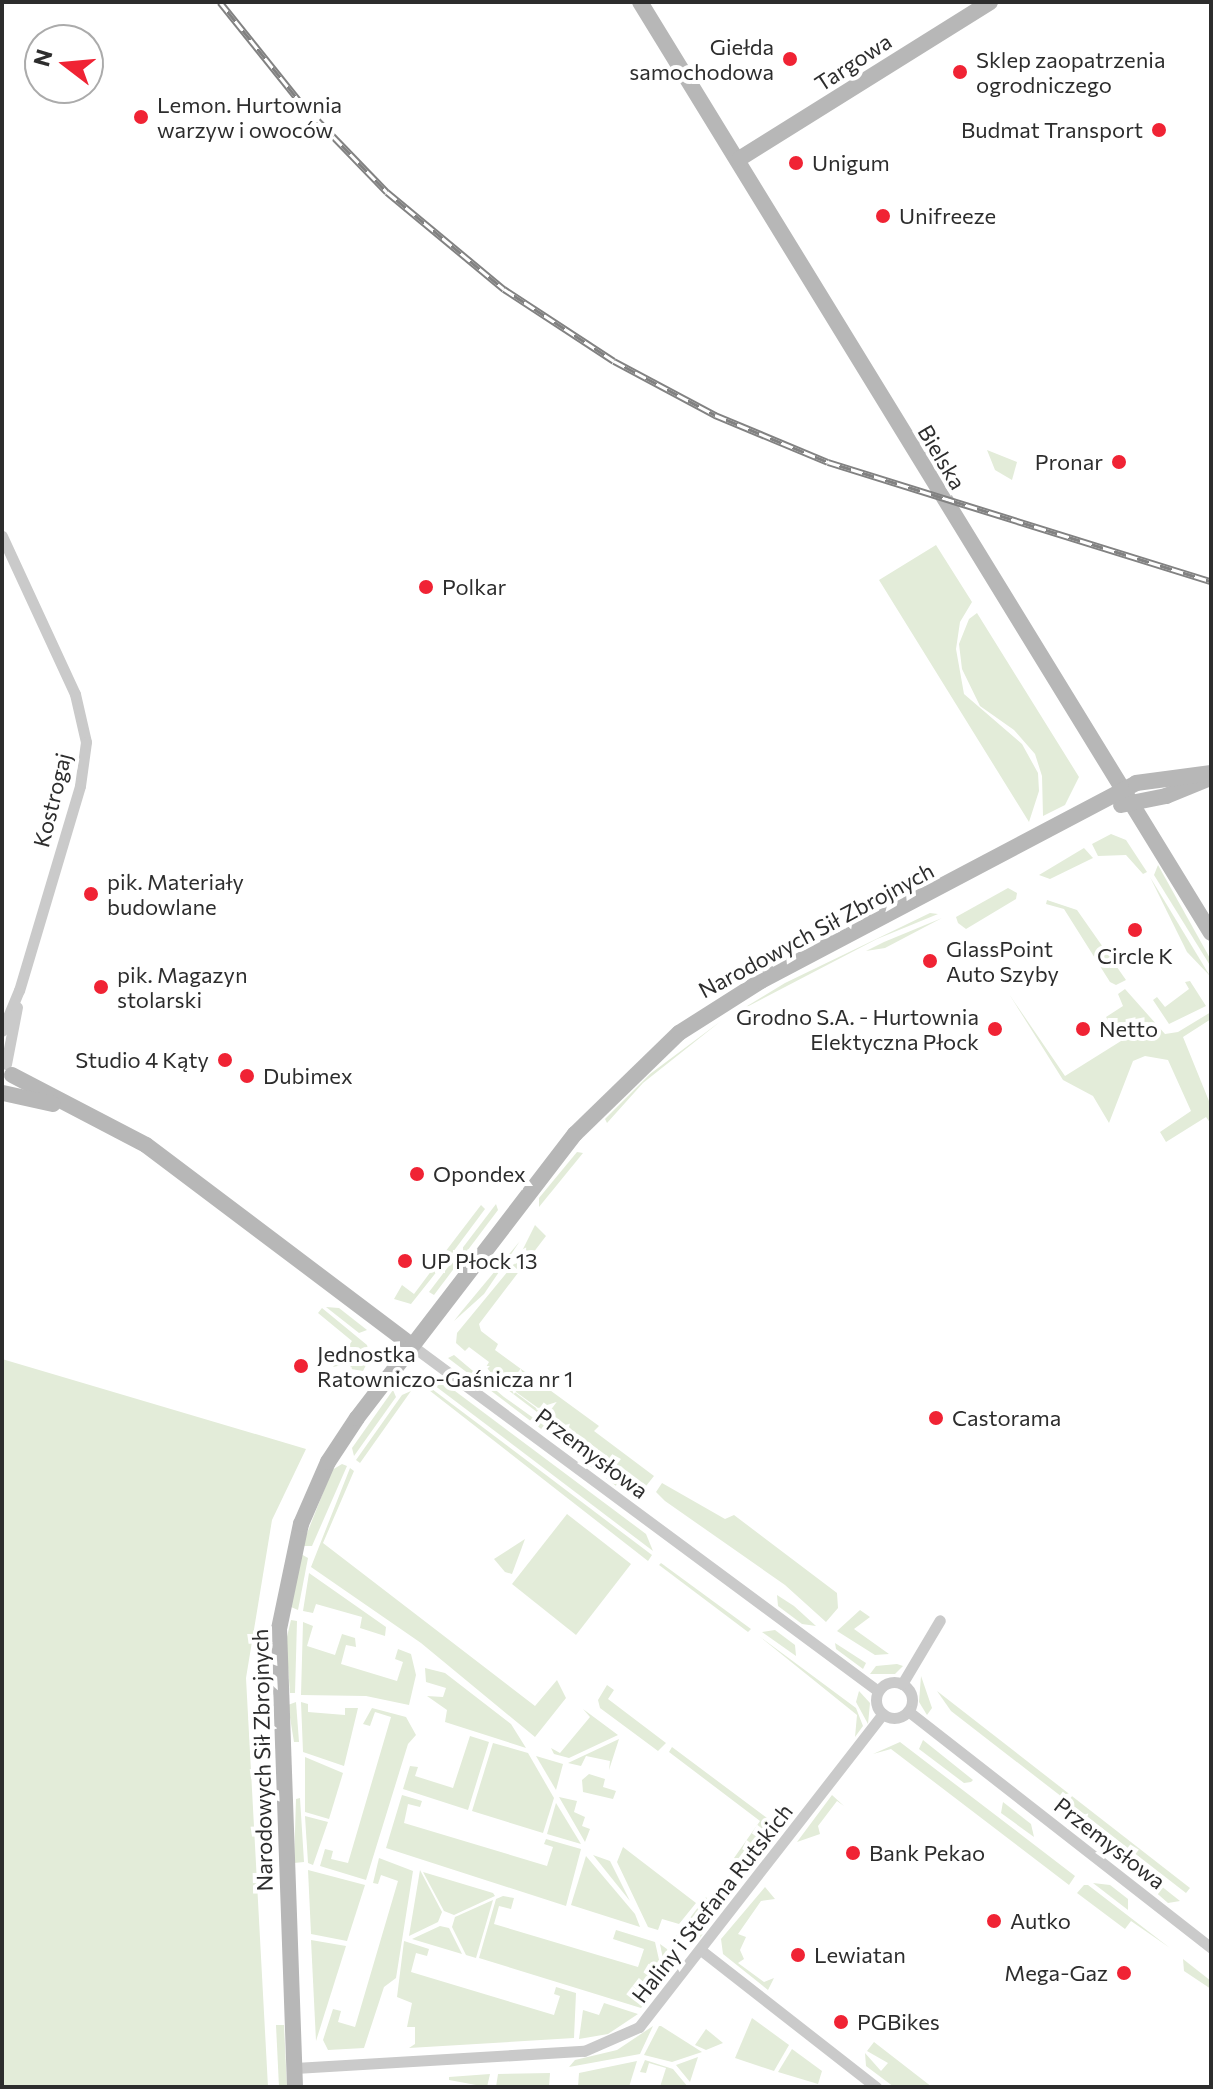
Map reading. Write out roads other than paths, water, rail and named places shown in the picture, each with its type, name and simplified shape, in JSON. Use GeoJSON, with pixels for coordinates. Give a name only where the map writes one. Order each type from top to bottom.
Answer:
{"type":"FeatureCollection","features":[{"type":"Feature","properties":{"kind":"street","name":"Bielska"},"geometry":{"type":"LineString","coordinates":[[640,2],[1211,933]]}},
{"type":"Feature","properties":{"kind":"street","name":"Targowa"},"geometry":{"type":"LineString","coordinates":[[739,159],[990,2]]}},
{"type":"Feature","properties":{"kind":"street","name":"Kostrogaj"},"geometry":{"type":"LineString","coordinates":[[2,536],[75,694],[86,742],[80,786],[19,990],[2,1031]]}},
{"type":"Feature","properties":{"kind":"street","name":"Narodowych Sił Zbrojnych"},"geometry":{"type":"LineString","coordinates":[[295,2087],[278,1699],[284,1593],[301,1524],[322,1474],[411,1345],[591,1115],[665,1044],[761,981],[1095,808],[1127,797],[1156,778],[1211,775]]}},
{"type":"Feature","properties":{"kind":"street","name":"Kostrogaj"},"geometry":{"type":"LineString","coordinates":[[7,1067],[19,990]]}},
{"type":"Feature","properties":{"kind":"street","name":"Przemysłowa"},"geometry":{"type":"LineString","coordinates":[[7,1067],[157,1153],[878,1691]]}},
{"type":"Feature","properties":{"kind":"street"},"geometry":{"type":"LineString","coordinates":[[3,1094],[7,1067]]}},
{"type":"Feature","properties":{"kind":"street","name":"Przemysłowa"},"geometry":{"type":"LineString","coordinates":[[3,1094],[85,1112]]}},
{"type":"Feature","properties":{"kind":"street"},"geometry":{"type":"LineString","coordinates":[[902,1684],[940,1620]]}},
{"type":"Feature","properties":{"kind":"street"},"geometry":{"type":"LineString","coordinates":[[889,1683],[902,1684],[911,1693],[908,1711],[896,1718],[883,1714],[876,1704],[878,1691],[889,1683]]}},
{"type":"Feature","properties":{"kind":"street","name":"Przemysłowa"},"geometry":{"type":"LineString","coordinates":[[908,1711],[1211,1948]]}},
{"type":"Feature","properties":{"kind":"street","name":"Haliny i Stefana Rutskich"},"geometry":{"type":"LineString","coordinates":[[295,2068],[600,2047],[650,2017],[883,1714]]}},
{"type":"Feature","properties":{"kind":"street"},"geometry":{"type":"LineString","coordinates":[[702,1951],[876,2087]]}},
{"type":"Feature","properties":{"kind":"railway"},"geometry":{"type":"LineString","coordinates":[[220,2],[300,102],[387,192],[504,289],[614,361],[715,415],[828,462],[1211,581]]}},
{"type":"Feature","properties":{"kind":"place","name":"Giełda samochodowa"},"geometry":{"type":"Point","coordinates":[790,59]}},
{"type":"Feature","properties":{"kind":"place","name":"Sklep zaopatrzenia ogrodniczego"},"geometry":{"type":"Point","coordinates":[960,72]}},
{"type":"Feature","properties":{"kind":"place","name":"Lemon. Hurtownia warzyw i owoców"},"geometry":{"type":"Point","coordinates":[141,117]}},
{"type":"Feature","properties":{"kind":"place","name":"Budmat Transport"},"geometry":{"type":"Point","coordinates":[1159,130]}},
{"type":"Feature","properties":{"kind":"place","name":"Unigum"},"geometry":{"type":"Point","coordinates":[796,163]}},
{"type":"Feature","properties":{"kind":"place","name":"Unifreeze"},"geometry":{"type":"Point","coordinates":[883,216]}},
{"type":"Feature","properties":{"kind":"place","name":"Pronar"},"geometry":{"type":"Point","coordinates":[1119,462]}},
{"type":"Feature","properties":{"kind":"place","name":"Polkar"},"geometry":{"type":"Point","coordinates":[426,587]}},
{"type":"Feature","properties":{"kind":"place","name":"pik. Materiały budowlane"},"geometry":{"type":"Point","coordinates":[91,894]}},
{"type":"Feature","properties":{"kind":"place","name":"Circle K"},"geometry":{"type":"Point","coordinates":[1135,930]}},
{"type":"Feature","properties":{"kind":"place","name":"GlassPoint Auto Szyby"},"geometry":{"type":"Point","coordinates":[930,961]}},
{"type":"Feature","properties":{"kind":"place","name":"pik. Magazyn stolarski"},"geometry":{"type":"Point","coordinates":[101,987]}},
{"type":"Feature","properties":{"kind":"place","name":"Grodno S.A. - Hurtownia Elektyczna Płock"},"geometry":{"type":"Point","coordinates":[995,1029]}},
{"type":"Feature","properties":{"kind":"place","name":"Netto"},"geometry":{"type":"Point","coordinates":[1083,1029]}},
{"type":"Feature","properties":{"kind":"place","name":"Studio 4 Kąty"},"geometry":{"type":"Point","coordinates":[225,1060]}},
{"type":"Feature","properties":{"kind":"place","name":"Dubimex"},"geometry":{"type":"Point","coordinates":[247,1076]}},
{"type":"Feature","properties":{"kind":"place","name":"Opondex"},"geometry":{"type":"Point","coordinates":[417,1174]}},
{"type":"Feature","properties":{"kind":"place","name":"UP Płock 13"},"geometry":{"type":"Point","coordinates":[405,1261]}},
{"type":"Feature","properties":{"kind":"place","name":"Jednostka Ratowniczo-Gaśnicza nr 1"},"geometry":{"type":"Point","coordinates":[301,1366]}},
{"type":"Feature","properties":{"kind":"place","name":"Castorama"},"geometry":{"type":"Point","coordinates":[936,1418]}},
{"type":"Feature","properties":{"kind":"place","name":"Bank Pekao"},"geometry":{"type":"Point","coordinates":[853,1853]}},
{"type":"Feature","properties":{"kind":"place","name":"Autko"},"geometry":{"type":"Point","coordinates":[994,1921]}},
{"type":"Feature","properties":{"kind":"place","name":"Lewiatan"},"geometry":{"type":"Point","coordinates":[798,1955]}},
{"type":"Feature","properties":{"kind":"place","name":"Mega-Gaz"},"geometry":{"type":"Point","coordinates":[1124,1973]}},
{"type":"Feature","properties":{"kind":"place","name":"PGBikes"},"geometry":{"type":"Point","coordinates":[841,2022]}}]}
